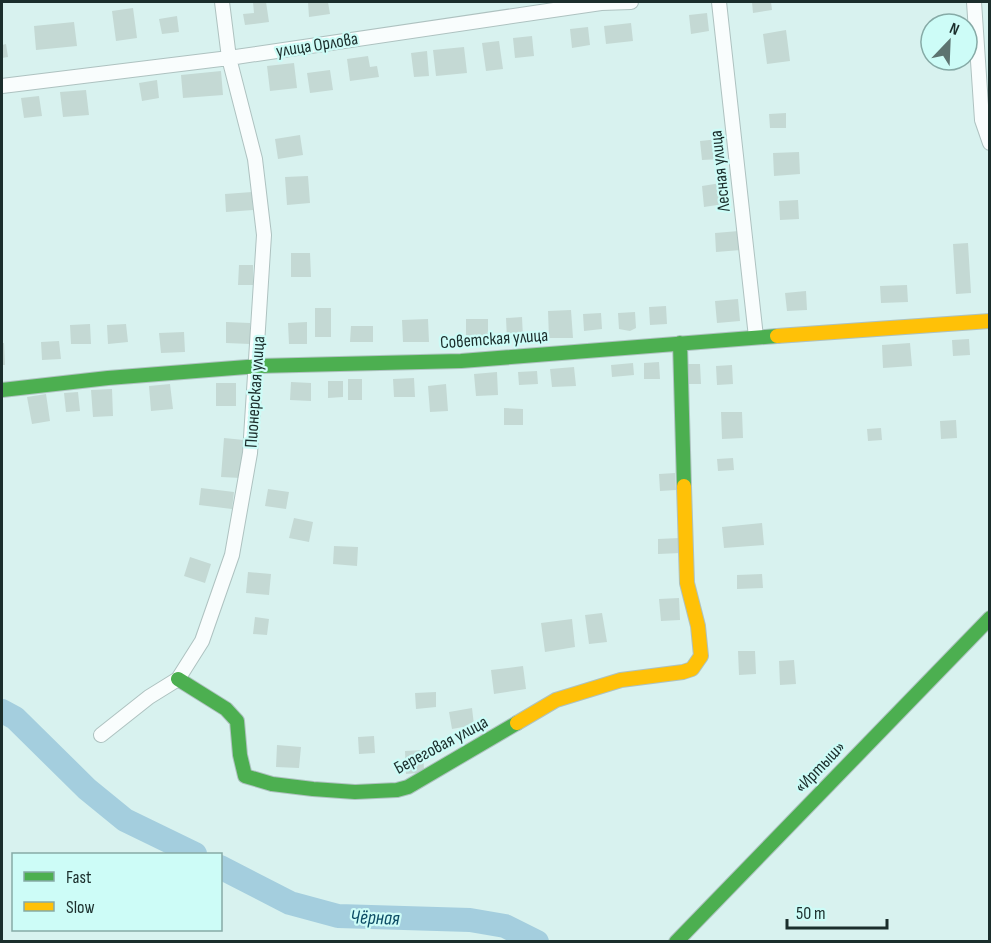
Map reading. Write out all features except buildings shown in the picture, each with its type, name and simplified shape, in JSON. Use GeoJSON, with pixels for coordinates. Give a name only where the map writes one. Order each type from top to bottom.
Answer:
{"type":"FeatureCollection","features":[{"type":"Feature","properties":{"kind":"main road","name":"Советская улица"},"geometry":{"type":"LineString","coordinates":[[2,390],[108,378],[258,366],[461,361],[990,321]]}},
{"type":"Feature","properties":{"kind":"main road","name":"Береговая улица"},"geometry":{"type":"LineString","coordinates":[[178,679],[226,710],[237,721],[240,755],[245,776],[258,782],[383,792],[408,787],[556,700],[621,680],[683,672],[696,664],[701,656],[698,626],[687,583],[680,343]]}},
{"type":"Feature","properties":{"kind":"main road","name":"«Иртыш»"},"geometry":{"type":"LineString","coordinates":[[675,942],[990,618]]}},
{"type":"Feature","properties":{"kind":"street","name":"Пионерская улица"},"geometry":{"type":"LineString","coordinates":[[101,735],[149,697],[178,679],[202,641],[232,555],[250,453],[258,366],[264,236],[255,159],[229,58],[222,2]]}},
{"type":"Feature","properties":{"kind":"street","name":"улица Орлова"},"geometry":{"type":"LineString","coordinates":[[2,86],[229,58],[601,3],[631,2]]}},
{"type":"Feature","properties":{"kind":"street","name":"Лесная улица"},"geometry":{"type":"LineString","coordinates":[[719,2],[756,338]]}},
{"type":"Feature","properties":{"kind":"street"},"geometry":{"type":"LineString","coordinates":[[974,2],[982,120],[990,143]]}},
{"type":"Feature","properties":{"kind":"waterway","name":"Чёрная"},"geometry":{"type":"LineString","coordinates":[[2,711],[15,718],[87,789],[125,820],[193,853]]}},
{"type":"Feature","properties":{"kind":"waterway","name":"Чёрная"},"geometry":{"type":"LineString","coordinates":[[222,868],[290,903],[338,916],[470,920],[505,926],[537,942]]}},
{"type":"Feature","properties":{"kind":"traffic: fast"},"geometry":{"type":"LineString","coordinates":[[2,390],[108,378],[258,366],[461,361],[777,336]]}},
{"type":"Feature","properties":{"kind":"traffic: fast"},"geometry":{"type":"LineString","coordinates":[[680,343],[684,486]]}},
{"type":"Feature","properties":{"kind":"traffic: fast"},"geometry":{"type":"LineString","coordinates":[[676,942],[990,618]]}},
{"type":"Feature","properties":{"kind":"traffic: fast"},"geometry":{"type":"LineString","coordinates":[[178,679],[226,709],[237,721],[240,755],[245,776],[272,784],[355,792],[397,790],[408,787],[517,723]]}},
{"type":"Feature","properties":{"kind":"traffic: slow"},"geometry":{"type":"LineString","coordinates":[[777,336],[990,321]]}},
{"type":"Feature","properties":{"kind":"traffic: slow"},"geometry":{"type":"LineString","coordinates":[[517,723],[556,700],[621,680],[692,669],[701,656],[698,626],[687,583],[684,486]]}}]}
